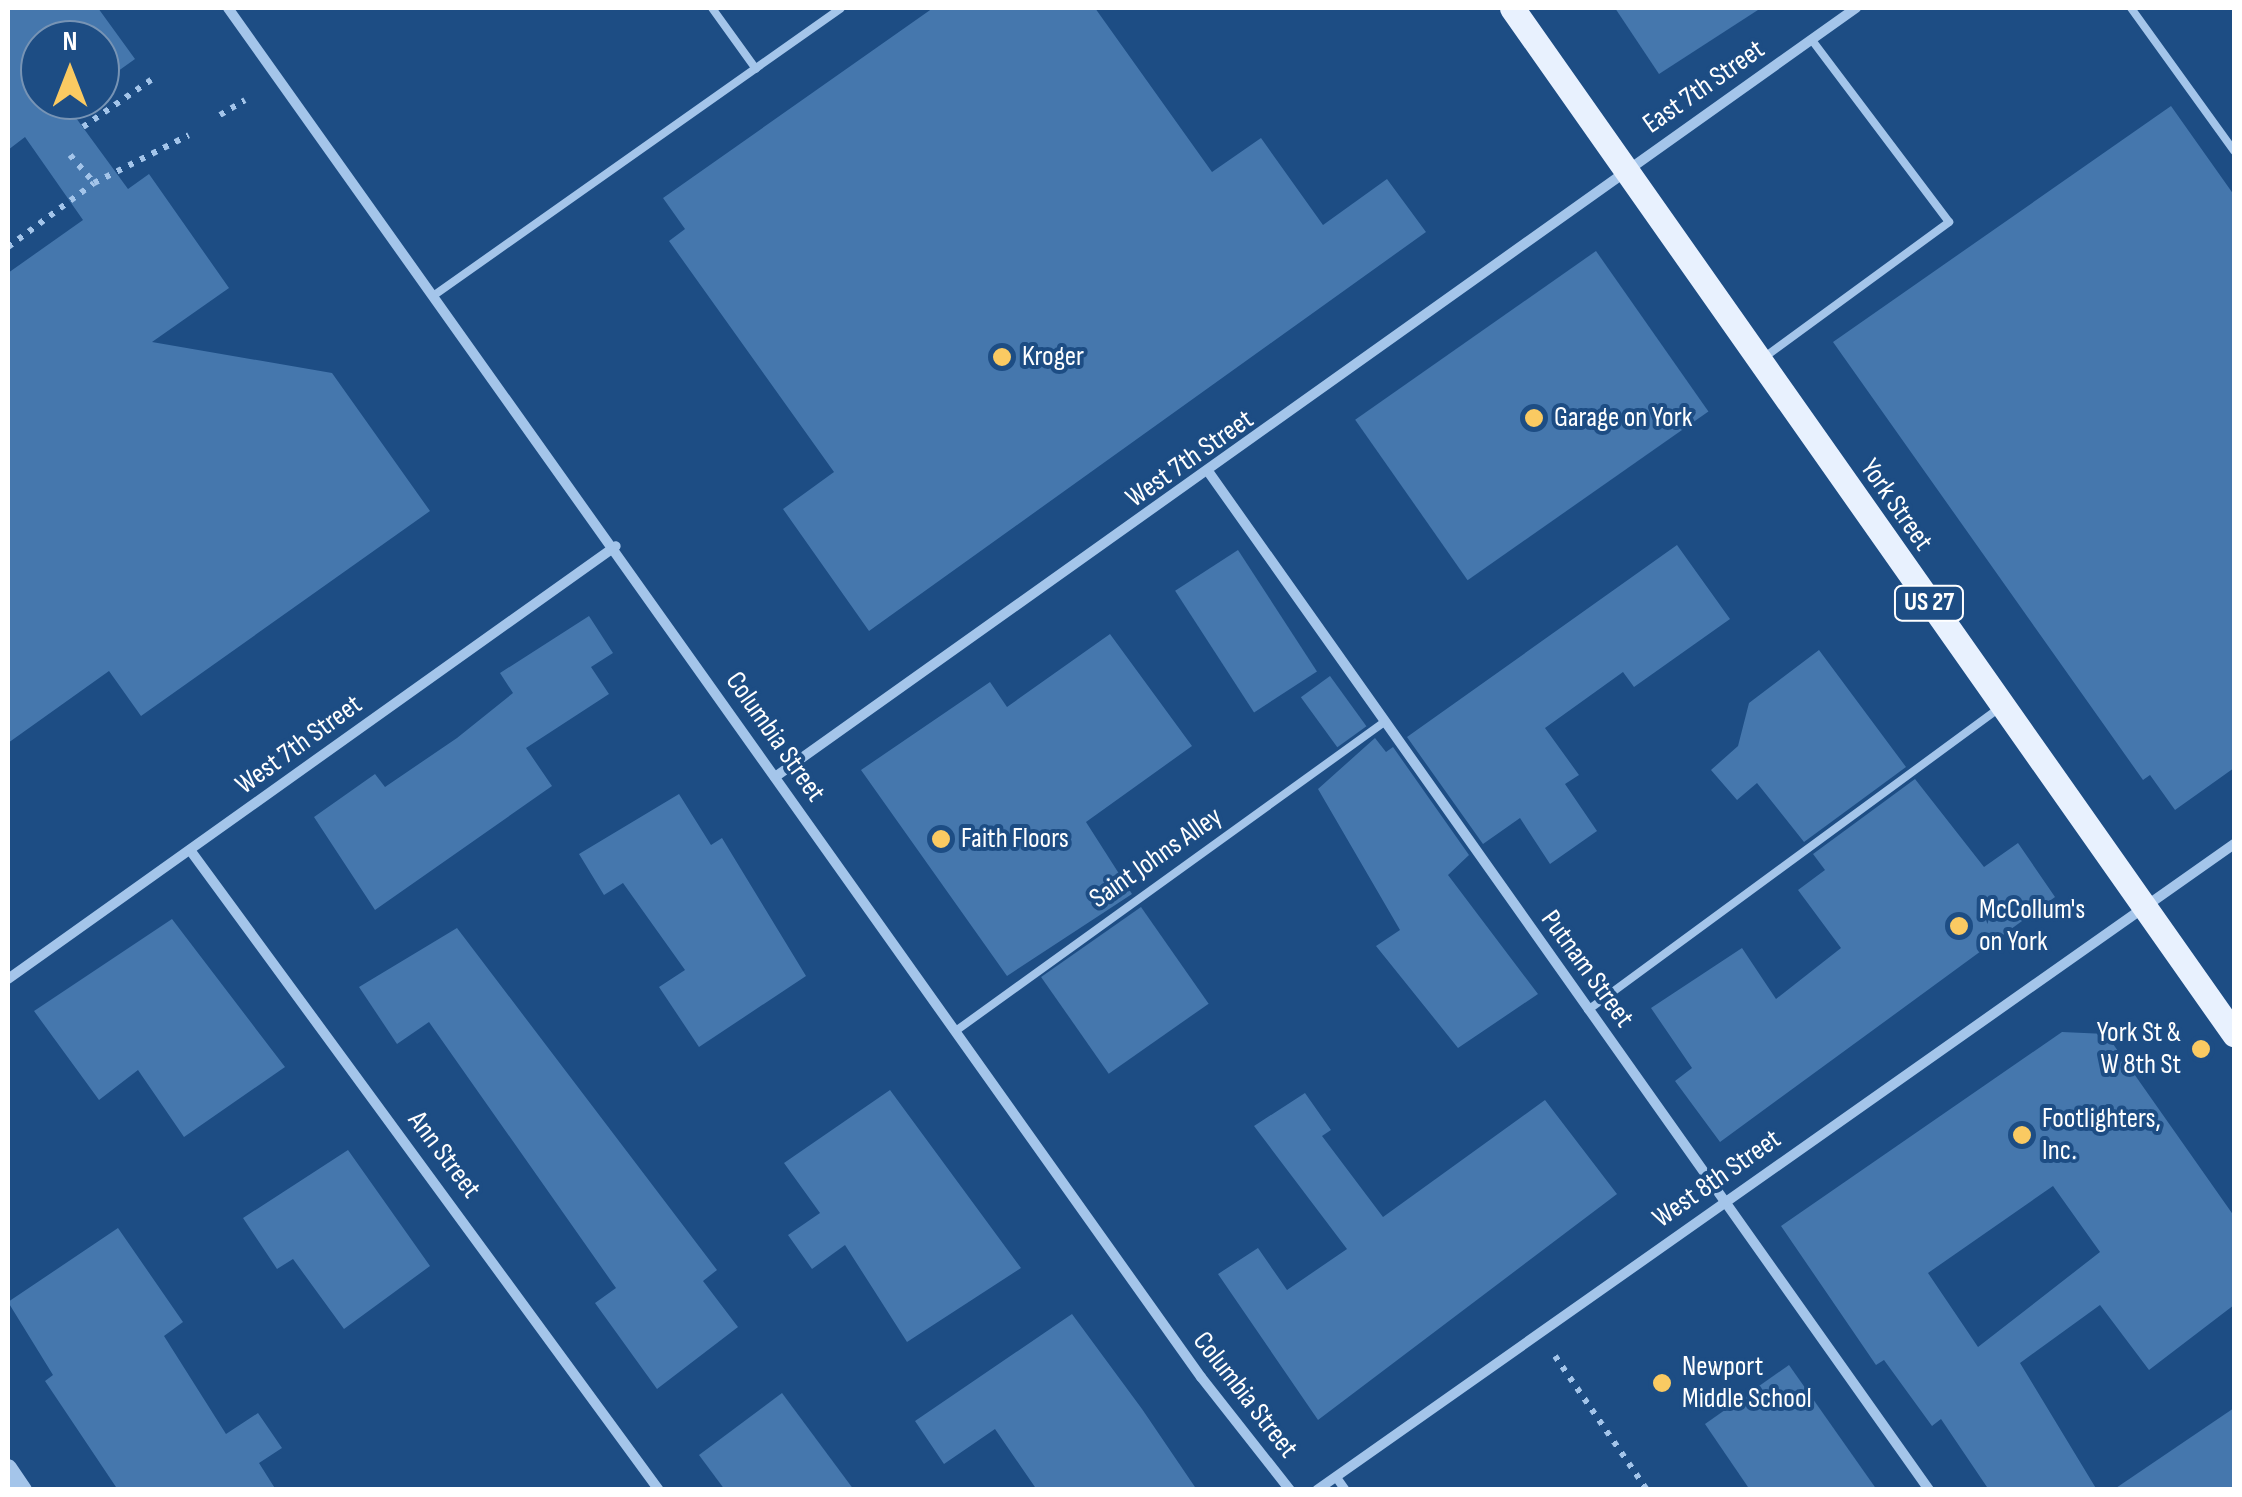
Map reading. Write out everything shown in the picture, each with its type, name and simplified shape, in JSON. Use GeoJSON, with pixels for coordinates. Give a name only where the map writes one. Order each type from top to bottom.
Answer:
{"type":"FeatureCollection","features":[{"type":"Feature","properties":{"kind":"main road","name":"York Street"},"geometry":{"type":"LineString","coordinates":[[1512,8],[2234,1034]]}},
{"type":"Feature","properties":{"kind":"street","name":"Columbia Street"},"geometry":{"type":"LineString","coordinates":[[230,8],[616,546],[775,777],[1290,1490]]}},
{"type":"Feature","properties":{"kind":"street","name":"East 7th Street"},"geometry":{"type":"LineString","coordinates":[[1626,170],[1856,8]]}},
{"type":"Feature","properties":{"kind":"street","name":"West 7th Street"},"geometry":{"type":"LineString","coordinates":[[775,777],[1210,474],[1626,170]]}},
{"type":"Feature","properties":{"kind":"street","name":"Putnam Street"},"geometry":{"type":"LineString","coordinates":[[1210,474],[1928,1490]]}},
{"type":"Feature","properties":{"kind":"street","name":"West 7th Street"},"geometry":{"type":"LineString","coordinates":[[8,979],[616,546]]}},
{"type":"Feature","properties":{"kind":"street","name":"West 8th Street"},"geometry":{"type":"LineString","coordinates":[[1317,1490],[2234,844]]}},
{"type":"Feature","properties":{"kind":"street","name":"Ann Street"},"geometry":{"type":"LineString","coordinates":[[190,850],[659,1490]]}},
{"type":"Feature","properties":{"kind":"street"},"geometry":{"type":"LineString","coordinates":[[8,1468],[24,1490]]}},
{"type":"Feature","properties":{"kind":"street"},"geometry":{"type":"LineString","coordinates":[[1336,1477],[1344,1490]]}},
{"type":"Feature","properties":{"kind":"lane"},"geometry":{"type":"LineString","coordinates":[[712,8],[756,69]]}},
{"type":"Feature","properties":{"kind":"lane"},"geometry":{"type":"LineString","coordinates":[[433,296],[841,8]]}},
{"type":"Feature","properties":{"kind":"lane"},"geometry":{"type":"LineString","coordinates":[[2130,8],[2234,152]]}},
{"type":"Feature","properties":{"kind":"lane"},"geometry":{"type":"LineString","coordinates":[[1759,361],[1949,222],[1812,39]]}},
{"type":"Feature","properties":{"kind":"lane"},"geometry":{"type":"LineString","coordinates":[[1588,1010],[2002,706]]}},
{"type":"Feature","properties":{"kind":"lane","name":"Saint Johns Alley"},"geometry":{"type":"LineString","coordinates":[[957,1030],[1383,724]]}},
{"type":"Feature","properties":{"kind":"path"},"geometry":{"type":"LineString","coordinates":[[83,127],[151,80]]}},
{"type":"Feature","properties":{"kind":"path"},"geometry":{"type":"LineString","coordinates":[[220,115],[245,100]]}},
{"type":"Feature","properties":{"kind":"path"},"geometry":{"type":"LineString","coordinates":[[8,246],[94,183],[189,135]]}},
{"type":"Feature","properties":{"kind":"path"},"geometry":{"type":"LineString","coordinates":[[70,154],[94,183]]}},
{"type":"Feature","properties":{"kind":"path"},"geometry":{"type":"LineString","coordinates":[[1540,1335],[1647,1490]]}},
{"type":"Feature","properties":{"kind":"building"},"geometry":{"type":"Polygon","coordinates":[[[8,8],[98,8],[107,20],[20,20],[20,120],[78,120],[128,189],[149,174],[229,288],[152,342],[332,373],[430,511],[141,716],[109,671],[8,743],[8,273],[83,220],[25,137],[8,150],[8,8]]]}},
{"type":"Feature","properties":{"kind":"building","name":"Kroger"},"geometry":{"type":"Polygon","coordinates":[[[933,8],[1095,8],[1212,172],[1261,138],[1323,225],[1387,179],[1426,232],[869,631],[783,509],[834,472],[669,241],[685,229],[663,198],[933,8]]]}},
{"type":"Feature","properties":{"kind":"building"},"geometry":{"type":"Polygon","coordinates":[[[1615,8],[1761,8],[1659,74],[1615,8]]]}},
{"type":"Feature","properties":{"kind":"building"},"geometry":{"type":"Polygon","coordinates":[[[120,38],[135,59],[120,70],[120,38]]]}},
{"type":"Feature","properties":{"kind":"building"},"geometry":{"type":"Polygon","coordinates":[[[2171,106],[2234,195],[2234,768],[2175,810],[2150,775],[2143,780],[1833,342],[2171,106]]]}},
{"type":"Feature","properties":{"kind":"building","name":"Garage on York"},"geometry":{"type":"Polygon","coordinates":[[[1596,251],[1708,412],[1468,580],[1355,420],[1596,251]]]}},
{"type":"Feature","properties":{"kind":"building"},"geometry":{"type":"Polygon","coordinates":[[[1677,545],[1730,619],[1634,687],[1623,672],[1545,728],[1579,775],[1565,784],[1597,831],[1550,864],[1520,818],[1483,844],[1407,737],[1677,545]]]}},
{"type":"Feature","properties":{"kind":"building"},"geometry":{"type":"Polygon","coordinates":[[[1238,550],[1317,672],[1254,712],[1175,591],[1238,550]]]}},
{"type":"Feature","properties":{"kind":"building"},"geometry":{"type":"Polygon","coordinates":[[[589,616],[613,653],[591,667],[609,694],[526,748],[552,786],[375,910],[314,817],[375,774],[385,787],[457,738],[513,693],[500,673],[589,616]]]}},
{"type":"Feature","properties":{"kind":"building"},"geometry":{"type":"Polygon","coordinates":[[[1110,634],[1192,746],[1086,822],[1132,894],[1007,976],[861,770],[990,682],[1007,707],[1110,634]]]}},
{"type":"Feature","properties":{"kind":"building"},"geometry":{"type":"Polygon","coordinates":[[[1819,650],[1906,767],[1804,842],[1757,783],[1737,800],[1711,770],[1738,746],[1749,703],[1819,650]]]}},
{"type":"Feature","properties":{"kind":"building"},"geometry":{"type":"Polygon","coordinates":[[[1330,676],[1366,726],[1337,747],[1301,697],[1330,676]]]}},
{"type":"Feature","properties":{"kind":"building"},"geometry":{"type":"Polygon","coordinates":[[[1375,738],[1386,752],[1393,747],[1469,855],[1448,875],[1538,994],[1458,1048],[1376,946],[1400,930],[1318,789],[1375,738]]]}},
{"type":"Feature","properties":{"kind":"building"},"geometry":{"type":"Polygon","coordinates":[[[1915,779],[1984,867],[2018,843],[2055,897],[1720,1142],[1675,1081],[1692,1068],[1651,1008],[1742,948],[1776,999],[1841,948],[1798,890],[1825,870],[1813,854],[1915,779]]]}},
{"type":"Feature","properties":{"kind":"building"},"geometry":{"type":"Polygon","coordinates":[[[679,794],[711,845],[722,838],[806,976],[699,1047],[659,987],[685,970],[623,883],[604,895],[579,854],[679,794]]]}},
{"type":"Feature","properties":{"kind":"building"},"geometry":{"type":"Polygon","coordinates":[[[1141,907],[1209,1004],[1109,1074],[1041,977],[1141,907]]]}},
{"type":"Feature","properties":{"kind":"building"},"geometry":{"type":"Polygon","coordinates":[[[172,919],[285,1067],[184,1137],[138,1070],[99,1100],[34,1011],[172,919]]]}},
{"type":"Feature","properties":{"kind":"building"},"geometry":{"type":"Polygon","coordinates":[[[457,928],[717,1270],[703,1281],[738,1327],[657,1389],[595,1303],[616,1288],[429,1022],[397,1044],[359,987],[457,928]]]}},
{"type":"Feature","properties":{"kind":"building"},"geometry":{"type":"Polygon","coordinates":[[[2062,1032],[2106,1034],[2234,1216],[2234,1305],[2149,1370],[2100,1305],[2020,1363],[2097,1490],[1989,1490],[1941,1419],[1932,1426],[1884,1360],[1876,1365],[1781,1226],[2062,1032]],[[2053,1186],[1928,1273],[1978,1347],[2100,1252],[2053,1186]]]}},
{"type":"Feature","properties":{"kind":"building"},"geometry":{"type":"Polygon","coordinates":[[[890,1090],[1021,1268],[907,1342],[845,1245],[812,1269],[788,1235],[820,1213],[784,1163],[890,1090]]]}},
{"type":"Feature","properties":{"kind":"building"},"geometry":{"type":"Polygon","coordinates":[[[1305,1093],[1331,1130],[1322,1136],[1383,1217],[1545,1100],[1617,1194],[1318,1420],[1218,1274],[1258,1248],[1287,1290],[1347,1249],[1254,1126],[1305,1093]]]}},
{"type":"Feature","properties":{"kind":"building"},"geometry":{"type":"Polygon","coordinates":[[[348,1150],[430,1266],[344,1329],[293,1259],[277,1269],[243,1218],[348,1150]]]}},
{"type":"Feature","properties":{"kind":"building"},"geometry":{"type":"Polygon","coordinates":[[[118,1228],[183,1322],[164,1336],[226,1434],[258,1413],[282,1448],[259,1463],[276,1490],[118,1490],[45,1381],[53,1375],[8,1302],[118,1228]]]}},
{"type":"Feature","properties":{"kind":"building"},"geometry":{"type":"Polygon","coordinates":[[[1072,1314],[1197,1490],[1037,1490],[995,1429],[944,1464],[915,1421],[1072,1314]]]}},
{"type":"Feature","properties":{"kind":"building"},"geometry":{"type":"Polygon","coordinates":[[[1789,1365],[1877,1490],[1750,1490],[1705,1424],[1789,1365]]]}},
{"type":"Feature","properties":{"kind":"building"},"geometry":{"type":"Polygon","coordinates":[[[782,1393],[854,1490],[725,1490],[699,1455],[782,1393]]]}},
{"type":"Feature","properties":{"kind":"building"},"geometry":{"type":"Polygon","coordinates":[[[2234,1408],[2234,1490],[2113,1490],[2234,1408]]]}},
{"type":"Feature","properties":{"kind":"place","name":"Kroger"},"geometry":{"type":"Point","coordinates":[1002,357]}},
{"type":"Feature","properties":{"kind":"place","name":"Garage on York"},"geometry":{"type":"Point","coordinates":[1534,418]}},
{"type":"Feature","properties":{"kind":"place","name":"Faith Floors"},"geometry":{"type":"Point","coordinates":[941,839]}},
{"type":"Feature","properties":{"kind":"place","name":"McCollum's on York"},"geometry":{"type":"Point","coordinates":[1959,926]}},
{"type":"Feature","properties":{"kind":"place","name":"York St & W 8th St"},"geometry":{"type":"Point","coordinates":[2201,1049]}},
{"type":"Feature","properties":{"kind":"place","name":"Footlighters, Inc."},"geometry":{"type":"Point","coordinates":[2022,1135]}},
{"type":"Feature","properties":{"kind":"place","name":"Newport Middle School"},"geometry":{"type":"Point","coordinates":[1662,1383]}}]}
